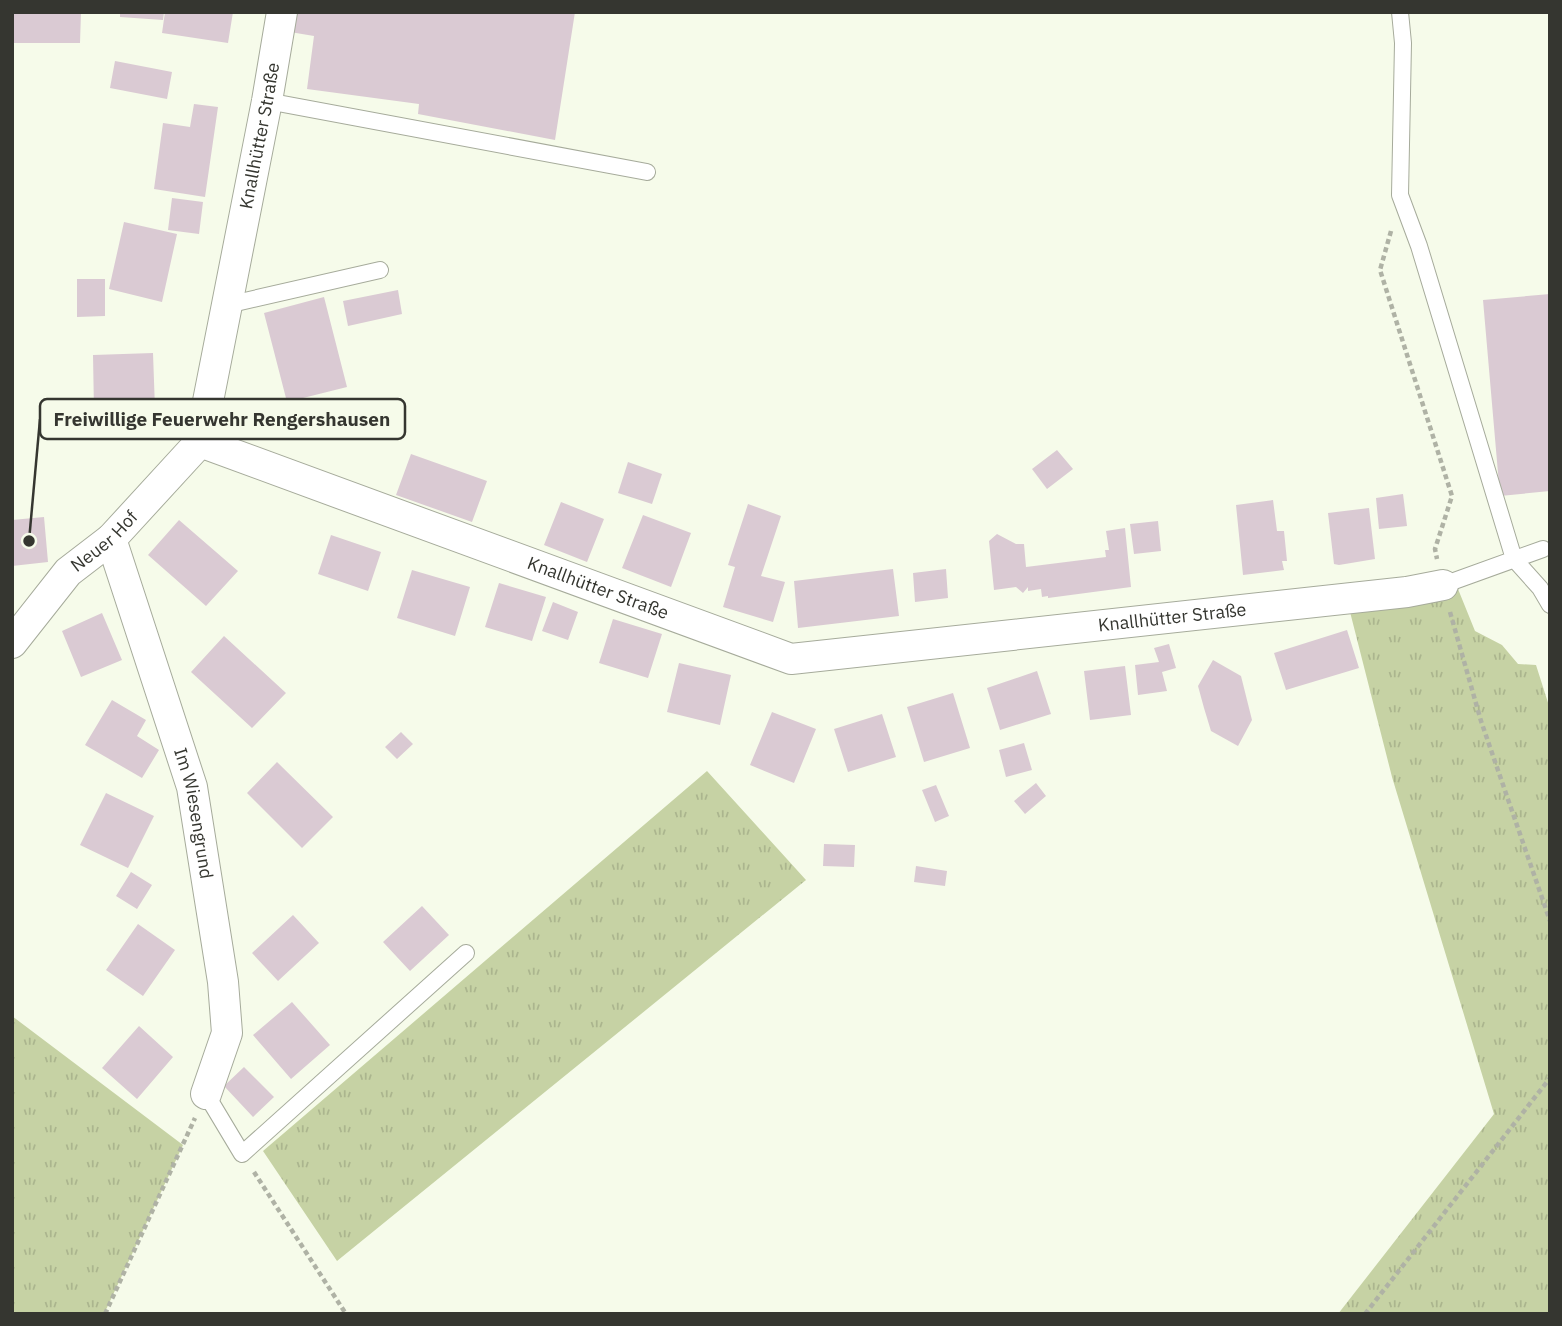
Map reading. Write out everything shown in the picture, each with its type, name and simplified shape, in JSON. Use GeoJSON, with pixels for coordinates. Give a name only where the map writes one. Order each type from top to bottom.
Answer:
{"type":"FeatureCollection","features":[{"type":"Feature","properties":{"kind":"street","name":"Knallhütter Straße"},"geometry":{"type":"LineString","coordinates":[[282,12],[200,442],[791,659],[1407,592],[1443,585]]}},
{"type":"Feature","properties":{"kind":"street","name":"Neuer Hof"},"geometry":{"type":"LineString","coordinates":[[12,643],[68,572],[111,539],[200,442]]}},
{"type":"Feature","properties":{"kind":"street","name":"Im Wiesengrund"},"geometry":{"type":"LineString","coordinates":[[111,539],[192,787],[223,982],[227,1032],[206,1094]]}},
{"type":"Feature","properties":{"kind":"lane"},"geometry":{"type":"LineString","coordinates":[[1401,12],[1403,43],[1400,195],[1419,246],[1514,559],[1540,588],[1550,605]]}},
{"type":"Feature","properties":{"kind":"lane"},"geometry":{"type":"LineString","coordinates":[[267,101],[647,172]]}},
{"type":"Feature","properties":{"kind":"lane"},"geometry":{"type":"LineString","coordinates":[[227,305],[380,270]]}},
{"type":"Feature","properties":{"kind":"lane"},"geometry":{"type":"LineString","coordinates":[[1443,585],[1543,549]]}},
{"type":"Feature","properties":{"kind":"lane"},"geometry":{"type":"LineString","coordinates":[[206,1094],[242,1154],[466,953]]}},
{"type":"Feature","properties":{"kind":"path"},"geometry":{"type":"LineString","coordinates":[[1400,195],[1380,270],[1452,496],[1435,549],[1481,721],[1550,921]]}},
{"type":"Feature","properties":{"kind":"path"},"geometry":{"type":"LineString","coordinates":[[1365,1314],[1550,1078]]}},
{"type":"Feature","properties":{"kind":"path"},"geometry":{"type":"LineString","coordinates":[[105,1314],[206,1094]]}},
{"type":"Feature","properties":{"kind":"path"},"geometry":{"type":"LineString","coordinates":[[242,1154],[346,1314]]}},
{"type":"Feature","properties":{"kind":"green space"},"geometry":{"type":"Polygon","coordinates":[[[1458,589],[1475,631],[1502,645],[1518,664],[1536,665],[1550,709],[1550,1314],[1338,1314],[1494,1114],[1392,777],[1348,604],[1458,589]]]}},
{"type":"Feature","properties":{"kind":"green space"},"geometry":{"type":"Polygon","coordinates":[[[707,771],[806,880],[337,1261],[263,1151],[707,771]]]}},
{"type":"Feature","properties":{"kind":"green space"},"geometry":{"type":"Polygon","coordinates":[[[12,1016],[183,1145],[104,1314],[12,1314],[12,1016]]]}},
{"type":"Feature","properties":{"kind":"building"},"geometry":{"type":"Polygon","coordinates":[[[12,12],[81,12],[80,43],[12,43],[12,12]]]}},
{"type":"Feature","properties":{"kind":"building"},"geometry":{"type":"Polygon","coordinates":[[[120,12],[164,12],[163,20],[120,17],[120,12]]]}},
{"type":"Feature","properties":{"kind":"building"},"geometry":{"type":"Polygon","coordinates":[[[165,12],[233,12],[228,43],[162,33],[165,12]]]}},
{"type":"Feature","properties":{"kind":"building"},"geometry":{"type":"Polygon","coordinates":[[[294,12],[575,12],[555,140],[418,114],[419,104],[307,89],[314,36],[290,32],[294,12]]]}},
{"type":"Feature","properties":{"kind":"building"},"geometry":{"type":"Polygon","coordinates":[[[115,61],[172,72],[167,99],[110,88],[115,61]]]}},
{"type":"Feature","properties":{"kind":"building"},"geometry":{"type":"Polygon","coordinates":[[[194,104],[218,107],[205,197],[154,189],[163,123],[190,127],[194,104]]]}},
{"type":"Feature","properties":{"kind":"building"},"geometry":{"type":"Polygon","coordinates":[[[172,198],[203,202],[199,234],[168,230],[172,198]]]}},
{"type":"Feature","properties":{"kind":"building"},"geometry":{"type":"Polygon","coordinates":[[[124,222],[177,234],[162,302],[109,289],[124,222]]]}},
{"type":"Feature","properties":{"kind":"building"},"geometry":{"type":"Polygon","coordinates":[[[77,279],[105,279],[105,316],[77,317],[77,279]]]}},
{"type":"Feature","properties":{"kind":"building"},"geometry":{"type":"Polygon","coordinates":[[[398,290],[402,314],[348,326],[343,301],[398,290]]]}},
{"type":"Feature","properties":{"kind":"building"},"geometry":{"type":"Polygon","coordinates":[[[1550,294],[1550,491],[1500,496],[1483,300],[1550,294]]]}},
{"type":"Feature","properties":{"kind":"building"},"geometry":{"type":"Polygon","coordinates":[[[324,297],[347,387],[287,402],[264,313],[324,297]]]}},
{"type":"Feature","properties":{"kind":"building"},"geometry":{"type":"Polygon","coordinates":[[[153,353],[155,409],[94,411],[93,355],[153,353]]]}},
{"type":"Feature","properties":{"kind":"building"},"geometry":{"type":"Polygon","coordinates":[[[1057,450],[1073,469],[1047,489],[1032,469],[1057,450]]]}},
{"type":"Feature","properties":{"kind":"building"},"geometry":{"type":"Polygon","coordinates":[[[411,454],[487,481],[472,522],[396,495],[411,454]]]}},
{"type":"Feature","properties":{"kind":"building"},"geometry":{"type":"Polygon","coordinates":[[[628,462],[662,474],[652,504],[618,493],[628,462]]]}},
{"type":"Feature","properties":{"kind":"building"},"geometry":{"type":"Polygon","coordinates":[[[1403,494],[1407,526],[1379,529],[1376,498],[1403,494]]]}},
{"type":"Feature","properties":{"kind":"building"},"geometry":{"type":"Polygon","coordinates":[[[1273,500],[1277,531],[1284,531],[1287,561],[1282,561],[1284,570],[1243,575],[1236,505],[1273,500]]]}},
{"type":"Feature","properties":{"kind":"building"},"geometry":{"type":"Polygon","coordinates":[[[561,502],[604,519],[587,562],[544,545],[561,502]]]}},
{"type":"Feature","properties":{"kind":"building"},"geometry":{"type":"Polygon","coordinates":[[[748,504],[781,516],[761,576],[785,582],[773,622],[723,607],[735,567],[728,565],[748,504]]]}},
{"type":"Feature","properties":{"kind":"building"},"geometry":{"type":"Polygon","coordinates":[[[1369,508],[1375,559],[1334,564],[1328,513],[1369,508]]]}},
{"type":"Feature","properties":{"kind":"building"},"geometry":{"type":"Polygon","coordinates":[[[643,515],[691,533],[671,587],[622,568],[643,515]]]}},
{"type":"Feature","properties":{"kind":"building"},"geometry":{"type":"Polygon","coordinates":[[[44,517],[48,562],[12,566],[12,520],[44,517]]]}},
{"type":"Feature","properties":{"kind":"building"},"geometry":{"type":"Polygon","coordinates":[[[179,520],[238,571],[206,606],[148,555],[179,520]]]}},
{"type":"Feature","properties":{"kind":"building"},"geometry":{"type":"Polygon","coordinates":[[[1158,521],[1161,551],[1134,554],[1130,524],[1158,521]]]}},
{"type":"Feature","properties":{"kind":"building"},"geometry":{"type":"Polygon","coordinates":[[[1125,528],[1131,587],[1048,598],[1042,597],[1041,589],[1028,591],[1028,587],[1023,593],[1016,587],[994,590],[989,541],[997,534],[1016,544],[1024,544],[1026,567],[1106,557],[1105,550],[1109,550],[1106,531],[1125,528]]]}},
{"type":"Feature","properties":{"kind":"building"},"geometry":{"type":"Polygon","coordinates":[[[331,535],[381,552],[368,591],[318,574],[331,535]]]}},
{"type":"Feature","properties":{"kind":"building"},"geometry":{"type":"Polygon","coordinates":[[[893,569],[899,616],[798,628],[794,581],[893,569]]]}},
{"type":"Feature","properties":{"kind":"building"},"geometry":{"type":"Polygon","coordinates":[[[946,569],[948,598],[915,602],[913,573],[946,569]]]}},
{"type":"Feature","properties":{"kind":"building"},"geometry":{"type":"Polygon","coordinates":[[[412,570],[470,587],[455,636],[397,618],[412,570]]]}},
{"type":"Feature","properties":{"kind":"building"},"geometry":{"type":"Polygon","coordinates":[[[499,583],[546,597],[532,641],[485,627],[499,583]]]}},
{"type":"Feature","properties":{"kind":"building"},"geometry":{"type":"Polygon","coordinates":[[[553,602],[578,612],[568,640],[542,631],[553,602]]]}},
{"type":"Feature","properties":{"kind":"building"},"geometry":{"type":"Polygon","coordinates":[[[102,613],[122,660],[81,677],[62,631],[102,613]]]}},
{"type":"Feature","properties":{"kind":"building"},"geometry":{"type":"Polygon","coordinates":[[[613,619],[662,634],[648,678],[599,663],[613,619]]]}},
{"type":"Feature","properties":{"kind":"building"},"geometry":{"type":"Polygon","coordinates":[[[1347,630],[1359,668],[1286,690],[1274,653],[1347,630]]]}},
{"type":"Feature","properties":{"kind":"building"},"geometry":{"type":"Polygon","coordinates":[[[224,636],[286,693],[252,728],[191,672],[224,636]]]}},
{"type":"Feature","properties":{"kind":"building"},"geometry":{"type":"Polygon","coordinates":[[[1169,644],[1176,668],[1162,672],[1167,691],[1138,695],[1135,665],[1159,662],[1154,648],[1169,644]]]}},
{"type":"Feature","properties":{"kind":"building"},"geometry":{"type":"Polygon","coordinates":[[[1213,660],[1241,676],[1252,720],[1238,746],[1211,731],[1204,708],[1198,686],[1213,660]]]}},
{"type":"Feature","properties":{"kind":"building"},"geometry":{"type":"Polygon","coordinates":[[[679,663],[731,675],[720,725],[667,712],[679,663]]]}},
{"type":"Feature","properties":{"kind":"building"},"geometry":{"type":"Polygon","coordinates":[[[1125,666],[1131,715],[1090,720],[1084,671],[1125,666]]]}},
{"type":"Feature","properties":{"kind":"building"},"geometry":{"type":"Polygon","coordinates":[[[1037,671],[1051,714],[1000,730],[987,688],[1037,671]]]}},
{"type":"Feature","properties":{"kind":"building"},"geometry":{"type":"Polygon","coordinates":[[[953,693],[970,748],[924,762],[907,707],[953,693]]]}},
{"type":"Feature","properties":{"kind":"building"},"geometry":{"type":"Polygon","coordinates":[[[112,700],[146,720],[137,736],[159,750],[142,778],[85,745],[112,700]]]}},
{"type":"Feature","properties":{"kind":"building"},"geometry":{"type":"Polygon","coordinates":[[[772,712],[816,729],[794,783],[750,765],[772,712]]]}},
{"type":"Feature","properties":{"kind":"building"},"geometry":{"type":"Polygon","coordinates":[[[882,714],[896,757],[848,772],[834,729],[882,714]]]}},
{"type":"Feature","properties":{"kind":"building"},"geometry":{"type":"Polygon","coordinates":[[[401,732],[413,744],[397,759],[385,747],[401,732]]]}},
{"type":"Feature","properties":{"kind":"building"},"geometry":{"type":"Polygon","coordinates":[[[1024,743],[1032,770],[1006,777],[999,750],[1024,743]]]}},
{"type":"Feature","properties":{"kind":"building"},"geometry":{"type":"Polygon","coordinates":[[[277,762],[333,817],[302,848],[247,793],[277,762]]]}},
{"type":"Feature","properties":{"kind":"building"},"geometry":{"type":"Polygon","coordinates":[[[1036,783],[1046,796],[1025,814],[1014,801],[1036,783]]]}},
{"type":"Feature","properties":{"kind":"building"},"geometry":{"type":"Polygon","coordinates":[[[936,785],[949,816],[935,822],[922,790],[936,785]]]}},
{"type":"Feature","properties":{"kind":"building"},"geometry":{"type":"Polygon","coordinates":[[[106,793],[154,816],[128,868],[80,845],[106,793]]]}},
{"type":"Feature","properties":{"kind":"building"},"geometry":{"type":"Polygon","coordinates":[[[824,844],[855,845],[854,867],[823,866],[824,844]]]}},
{"type":"Feature","properties":{"kind":"building"},"geometry":{"type":"Polygon","coordinates":[[[916,866],[947,871],[945,886],[914,882],[916,866]]]}},
{"type":"Feature","properties":{"kind":"building"},"geometry":{"type":"Polygon","coordinates":[[[131,872],[152,885],[137,909],[116,896],[131,872]]]}},
{"type":"Feature","properties":{"kind":"building"},"geometry":{"type":"Polygon","coordinates":[[[422,906],[449,935],[410,971],[383,942],[422,906]]]}},
{"type":"Feature","properties":{"kind":"building"},"geometry":{"type":"Polygon","coordinates":[[[293,915],[319,943],[278,981],[252,953],[293,915]]]}},
{"type":"Feature","properties":{"kind":"building"},"geometry":{"type":"Polygon","coordinates":[[[138,924],[175,950],[143,996],[106,970],[138,924]]]}},
{"type":"Feature","properties":{"kind":"building"},"geometry":{"type":"Polygon","coordinates":[[[292,1002],[330,1045],[291,1079],[253,1035],[292,1002]]]}},
{"type":"Feature","properties":{"kind":"building"},"geometry":{"type":"Polygon","coordinates":[[[139,1026],[173,1057],[137,1099],[102,1068],[139,1026]]]}},
{"type":"Feature","properties":{"kind":"building"},"geometry":{"type":"Polygon","coordinates":[[[244,1067],[274,1097],[253,1117],[224,1086],[244,1067]]]}},
{"type":"Feature","properties":{"kind":"place","name":"Freiwillige Feuerwehr Rengershausen"},"geometry":{"type":"Point","coordinates":[29,541]}}]}
